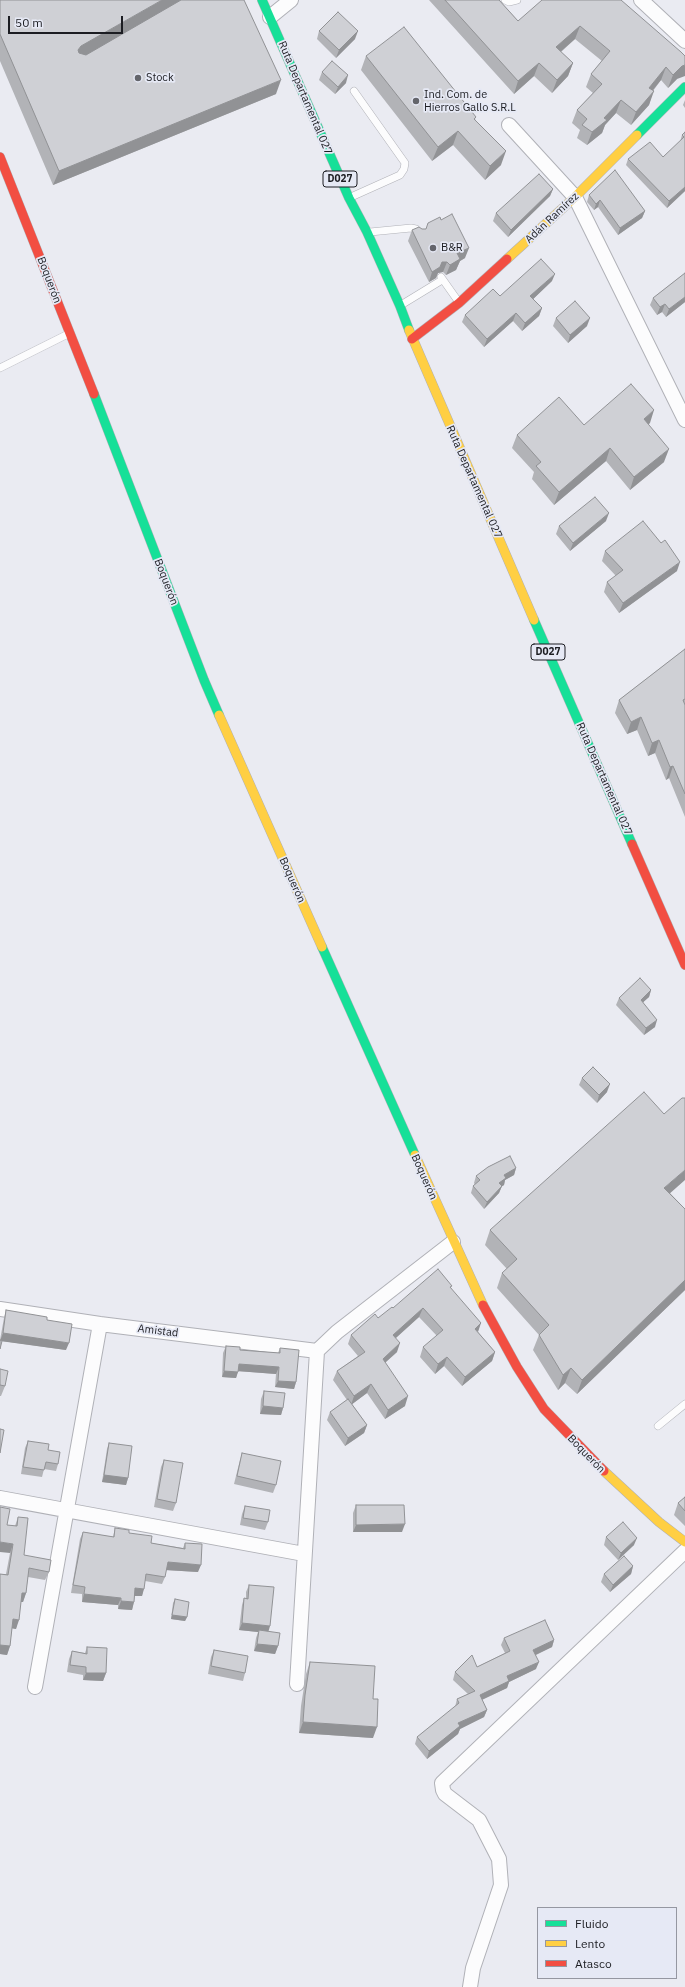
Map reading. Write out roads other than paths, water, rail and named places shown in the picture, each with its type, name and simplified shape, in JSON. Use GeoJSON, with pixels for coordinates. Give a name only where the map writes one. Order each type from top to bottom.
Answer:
{"type":"FeatureCollection","features":[{"type":"Feature","properties":{"kind":"street","name":"Ruta Departamental 027"},"geometry":{"type":"LineString","coordinates":[[262,0],[348,198],[367,232],[400,306],[412,339],[685,965]]}},
{"type":"Feature","properties":{"kind":"street"},"geometry":{"type":"LineString","coordinates":[[270,17],[291,0]]}},
{"type":"Feature","properties":{"kind":"street"},"geometry":{"type":"LineString","coordinates":[[641,0],[685,41]]}},
{"type":"Feature","properties":{"kind":"street","name":"Adán Ramírez"},"geometry":{"type":"LineString","coordinates":[[412,339],[459,303],[575,197],[685,87]]}},
{"type":"Feature","properties":{"kind":"street"},"geometry":{"type":"LineString","coordinates":[[509,125],[575,197],[685,420]]}},
{"type":"Feature","properties":{"kind":"street","name":"Boquerón"},"geometry":{"type":"LineString","coordinates":[[0,157],[204,680],[453,1242],[490,1319],[517,1367],[544,1409],[609,1477],[659,1522],[685,1542]]}},
{"type":"Feature","properties":{"kind":"street"},"geometry":{"type":"LineString","coordinates":[[297,1684],[317,1351],[337,1332],[453,1242]]}},
{"type":"Feature","properties":{"kind":"street","name":"Amistad"},"geometry":{"type":"LineString","coordinates":[[0,1309],[100,1324],[317,1351]]}},
{"type":"Feature","properties":{"kind":"street"},"geometry":{"type":"LineString","coordinates":[[35,1686],[100,1324]]}},
{"type":"Feature","properties":{"kind":"street"},"geometry":{"type":"LineString","coordinates":[[0,1498],[304,1554]]}},
{"type":"Feature","properties":{"kind":"street"},"geometry":{"type":"LineString","coordinates":[[470,1987],[473,1968],[501,1885],[499,1859],[479,1820],[445,1794],[442,1784],[685,1551]]}},
{"type":"Feature","properties":{"kind":"lane"},"geometry":{"type":"LineString","coordinates":[[505,0],[516,2],[517,0]]}},
{"type":"Feature","properties":{"kind":"lane"},"geometry":{"type":"LineString","coordinates":[[348,198],[400,175],[404,169],[405,163],[354,91]]}},
{"type":"Feature","properties":{"kind":"lane"},"geometry":{"type":"LineString","coordinates":[[367,232],[411,228],[416,229],[420,235]]}},
{"type":"Feature","properties":{"kind":"lane"},"geometry":{"type":"LineString","coordinates":[[400,306],[442,279],[459,303]]}},
{"type":"Feature","properties":{"kind":"lane"},"geometry":{"type":"LineString","coordinates":[[0,368],[70,334]]}},
{"type":"Feature","properties":{"kind":"lane"},"geometry":{"type":"LineString","coordinates":[[658,1426],[685,1404]]}},
{"type":"Feature","properties":{"kind":"place","name":"Stock"},"geometry":{"type":"Point","coordinates":[138,78]}},
{"type":"Feature","properties":{"kind":"place","name":"Ind. Com. de Hierros Gallo S.R.L"},"geometry":{"type":"Point","coordinates":[416,101]}},
{"type":"Feature","properties":{"kind":"place","name":"B&R"},"geometry":{"type":"Point","coordinates":[433,248]}}]}
